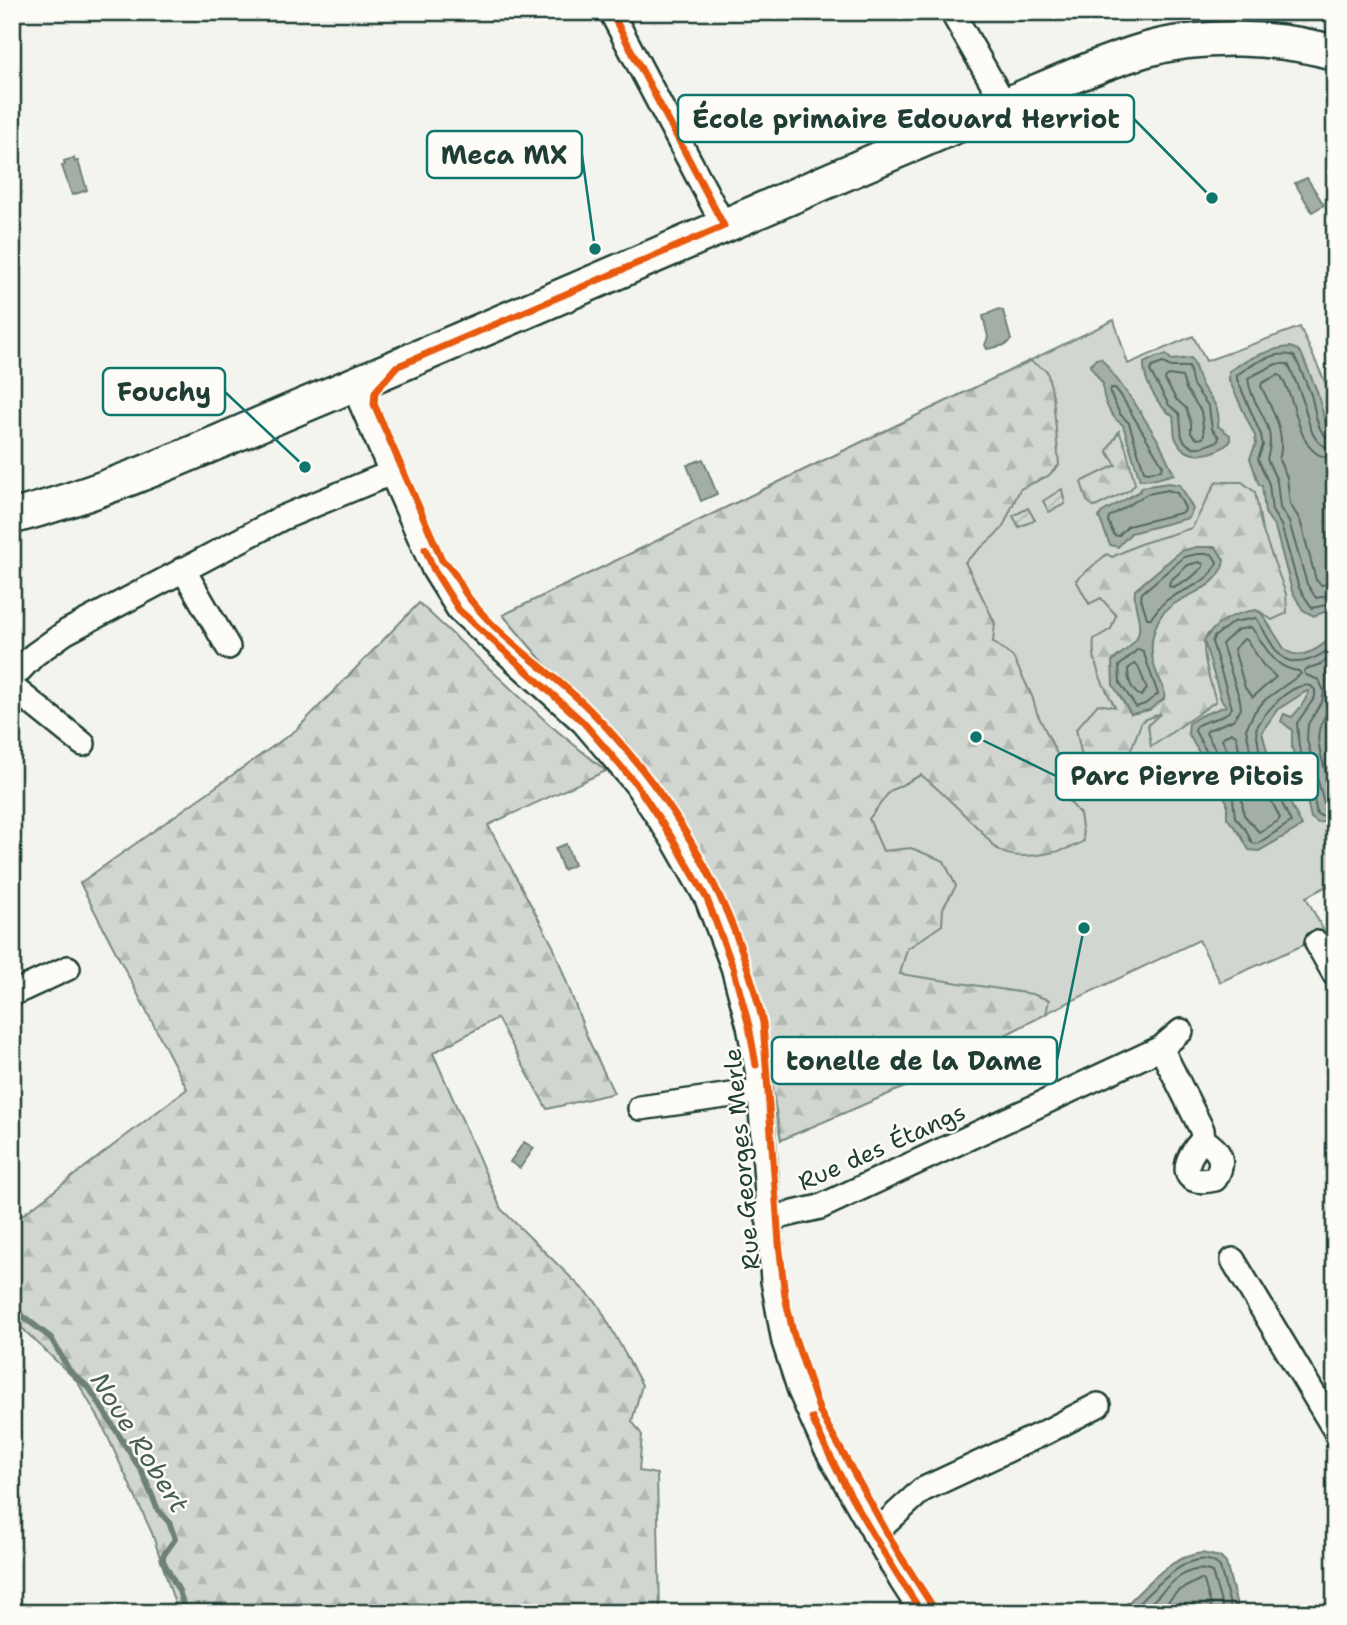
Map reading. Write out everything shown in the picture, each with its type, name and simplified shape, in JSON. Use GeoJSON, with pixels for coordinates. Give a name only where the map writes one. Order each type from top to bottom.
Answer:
{"type":"FeatureCollection","features":[{"type":"Feature","properties":{"kind":"street"},"geometry":{"type":"LineString","coordinates":[[611,12],[724,226]]}},
{"type":"Feature","properties":{"kind":"street"},"geometry":{"type":"LineString","coordinates":[[952,12],[1005,105]]}},
{"type":"Feature","properties":{"kind":"street"},"geometry":{"type":"LineString","coordinates":[[12,517],[144,475],[1005,105],[1145,50],[1184,42],[1230,38],[1328,48]]}},
{"type":"Feature","properties":{"kind":"street","name":"Rue Georges Merle"},"geometry":{"type":"LineString","coordinates":[[353,385],[435,570],[459,610],[583,722],[636,784],[674,841],[707,899],[733,967],[749,1026],[760,1091],[773,1281],[783,1342],[800,1391],[824,1445],[922,1613]]}},
{"type":"Feature","properties":{"kind":"street"},"geometry":{"type":"LineString","coordinates":[[12,678],[34,655],[66,632],[282,518],[391,473]]}},
{"type":"Feature","properties":{"kind":"street"},"geometry":{"type":"LineString","coordinates":[[183,569],[228,647]]}},
{"type":"Feature","properties":{"kind":"street"},"geometry":{"type":"LineString","coordinates":[[12,687],[83,744]]}},
{"type":"Feature","properties":{"kind":"street"},"geometry":{"type":"LineString","coordinates":[[1317,943],[1335,975]]}},
{"type":"Feature","properties":{"kind":"street"},"geometry":{"type":"LineString","coordinates":[[12,994],[68,968]]}},
{"type":"Feature","properties":{"kind":"street","name":"Rue des Étangs"},"geometry":{"type":"LineString","coordinates":[[768,1220],[820,1207],[1161,1048],[1181,1031]]}},
{"type":"Feature","properties":{"kind":"street"},"geometry":{"type":"LineString","coordinates":[[1161,1048],[1203,1135]]}},
{"type":"Feature","properties":{"kind":"street"},"geometry":{"type":"LineString","coordinates":[[640,1108],[760,1091]]}},
{"type":"Feature","properties":{"kind":"street"},"geometry":{"type":"LineString","coordinates":[[1233,1260],[1335,1430]]}},
{"type":"Feature","properties":{"kind":"street"},"geometry":{"type":"LineString","coordinates":[[874,1534],[922,1490],[1098,1405]]}},
{"type":"Feature","properties":{"kind":"green space"},"geometry":{"type":"Polygon","coordinates":[[[1114,320],[1128,364],[1193,336],[1206,361],[1300,327],[1335,404],[1335,882],[1306,897],[1326,935],[1220,982],[1199,940],[781,1140],[761,1023],[713,882],[682,821],[643,766],[594,709],[545,664],[503,615],[1114,320]]]}},
{"type":"Feature","properties":{"kind":"green space"},"geometry":{"type":"Polygon","coordinates":[[[1030,361],[1047,371],[1053,396],[1059,465],[1048,476],[1020,489],[1002,529],[965,562],[995,623],[993,642],[1013,657],[1059,758],[1063,794],[1080,814],[1084,841],[1066,849],[1030,856],[1000,851],[921,775],[890,791],[869,819],[883,851],[911,848],[944,861],[956,886],[943,908],[942,925],[907,949],[900,974],[1032,994],[1049,1000],[1046,1014],[947,1069],[781,1140],[761,1023],[713,882],[682,821],[643,766],[594,709],[545,664],[503,615],[1030,361]]]}},
{"type":"Feature","properties":{"kind":"green space"},"geometry":{"type":"Polygon","coordinates":[[[1119,431],[1135,484],[1130,490],[1095,507],[1087,501],[1081,482],[1116,465],[1107,451],[1119,431]]]}},
{"type":"Feature","properties":{"kind":"green space"},"geometry":{"type":"Polygon","coordinates":[[[1216,482],[1242,482],[1255,492],[1262,529],[1286,594],[1287,613],[1272,620],[1259,611],[1207,635],[1205,657],[1216,701],[1151,747],[1148,725],[1161,713],[1142,721],[1115,780],[1099,785],[1085,771],[1076,729],[1098,704],[1115,707],[1099,674],[1094,657],[1094,639],[1111,629],[1116,615],[1101,598],[1089,604],[1076,580],[1107,554],[1112,557],[1140,544],[1192,528],[1216,482]]]}},
{"type":"Feature","properties":{"kind":"green space"},"geometry":{"type":"Polygon","coordinates":[[[1062,489],[1065,504],[1049,512],[1043,501],[1062,489]]]}},
{"type":"Feature","properties":{"kind":"green space"},"geometry":{"type":"Polygon","coordinates":[[[1028,508],[1035,520],[1019,527],[1013,516],[1028,508]]]}},
{"type":"Feature","properties":{"kind":"green space"},"geometry":{"type":"Polygon","coordinates":[[[419,603],[550,725],[606,771],[488,825],[553,946],[588,1039],[614,1093],[547,1109],[497,1018],[433,1053],[501,1209],[598,1304],[642,1385],[632,1421],[642,1435],[639,1471],[657,1474],[660,1613],[178,1613],[152,1533],[101,1422],[77,1381],[22,1328],[12,1313],[12,1223],[187,1089],[80,883],[296,730],[419,603]]]}},
{"type":"Feature","properties":{"kind":"water"},"geometry":{"type":"Polygon","coordinates":[[[74,158],[75,162],[78,161],[87,190],[72,195],[62,166],[65,165],[64,161],[74,158]]]}},
{"type":"Feature","properties":{"kind":"water"},"geometry":{"type":"Polygon","coordinates":[[[1307,178],[1324,205],[1312,212],[1295,183],[1307,178]]]}},
{"type":"Feature","properties":{"kind":"water"},"geometry":{"type":"Polygon","coordinates":[[[999,309],[1003,311],[1011,340],[1005,345],[987,349],[985,345],[988,337],[983,316],[999,309]]]}},
{"type":"Feature","properties":{"kind":"water"},"geometry":{"type":"Polygon","coordinates":[[[1290,347],[1302,355],[1317,391],[1326,425],[1335,437],[1335,608],[1314,616],[1303,610],[1292,591],[1275,527],[1265,513],[1262,485],[1259,485],[1250,458],[1256,444],[1255,436],[1229,380],[1229,371],[1243,362],[1266,352],[1290,347]]]}},
{"type":"Feature","properties":{"kind":"water"},"geometry":{"type":"Polygon","coordinates":[[[1166,355],[1172,360],[1191,358],[1202,385],[1218,411],[1218,426],[1230,435],[1230,442],[1216,451],[1193,454],[1186,451],[1175,437],[1173,416],[1157,400],[1144,370],[1144,363],[1166,355]]]}},
{"type":"Feature","properties":{"kind":"water"},"geometry":{"type":"Polygon","coordinates":[[[1101,358],[1134,402],[1159,442],[1174,474],[1140,480],[1123,425],[1108,407],[1103,384],[1090,366],[1096,359],[1101,358]]]}},
{"type":"Feature","properties":{"kind":"water"},"geometry":{"type":"Polygon","coordinates":[[[703,459],[717,494],[701,501],[687,465],[703,459]]]}},
{"type":"Feature","properties":{"kind":"water"},"geometry":{"type":"Polygon","coordinates":[[[1168,483],[1180,485],[1193,509],[1189,518],[1131,533],[1118,547],[1110,545],[1099,517],[1101,513],[1140,491],[1142,487],[1168,483]]]}},
{"type":"Feature","properties":{"kind":"water"},"geometry":{"type":"Polygon","coordinates":[[[1197,547],[1216,547],[1224,560],[1221,572],[1205,587],[1164,612],[1158,621],[1153,634],[1152,654],[1164,689],[1164,699],[1149,710],[1131,714],[1113,685],[1112,661],[1131,646],[1138,636],[1135,590],[1181,551],[1197,547]]]}},
{"type":"Feature","properties":{"kind":"water"},"geometry":{"type":"Polygon","coordinates":[[[1256,610],[1262,614],[1285,650],[1292,653],[1305,654],[1312,651],[1335,633],[1335,819],[1318,823],[1311,818],[1292,748],[1292,730],[1281,721],[1284,714],[1292,717],[1295,714],[1309,691],[1277,710],[1262,732],[1276,786],[1283,788],[1302,826],[1259,851],[1249,850],[1227,818],[1227,802],[1188,733],[1189,723],[1226,706],[1221,699],[1204,641],[1214,628],[1226,619],[1256,610]]]}},
{"type":"Feature","properties":{"kind":"water"},"geometry":{"type":"Polygon","coordinates":[[[566,844],[574,865],[563,870],[555,848],[566,844]]]}},
{"type":"Feature","properties":{"kind":"water"},"geometry":{"type":"Polygon","coordinates":[[[524,1142],[534,1148],[520,1168],[510,1162],[524,1142]]]}},
{"type":"Feature","properties":{"kind":"water"},"geometry":{"type":"Polygon","coordinates":[[[1202,1553],[1220,1557],[1226,1563],[1239,1613],[1117,1613],[1166,1568],[1189,1556],[1202,1553]]]}},
{"type":"Feature","properties":{"kind":"waterway","name":"Noue Robert"},"geometry":{"type":"LineString","coordinates":[[12,1308],[51,1338],[69,1370],[90,1389],[142,1472],[158,1510],[169,1522],[175,1539],[163,1556],[163,1561],[179,1591],[186,1613]]}},
{"type":"Feature","properties":{"kind":"cycle path"},"geometry":{"type":"LineString","coordinates":[[611,12],[724,226],[396,367],[375,392],[374,404],[442,560],[490,622],[579,699],[621,744],[675,816],[719,894],[751,979],[763,1023],[779,1243],[785,1296],[793,1332],[820,1412],[899,1554],[937,1613]]}},
{"type":"Feature","properties":{"kind":"cycle path"},"geometry":{"type":"LineString","coordinates":[[425,549],[434,570],[459,610],[583,722],[636,784],[674,841],[707,899],[733,967],[756,1065]]}},
{"type":"Feature","properties":{"kind":"cycle path"},"geometry":{"type":"LineString","coordinates":[[812,1418],[863,1518],[922,1613]]}},
{"type":"Feature","properties":{"kind":"place","name":"École primaire Edouard Herriot"},"geometry":{"type":"Point","coordinates":[1212,198]}},
{"type":"Feature","properties":{"kind":"place","name":"Meca MX"},"geometry":{"type":"Point","coordinates":[595,249]}},
{"type":"Feature","properties":{"kind":"place","name":"Fouchy"},"geometry":{"type":"Point","coordinates":[305,467]}},
{"type":"Feature","properties":{"kind":"place","name":"Parc Pierre Pitois"},"geometry":{"type":"Point","coordinates":[976,737]}},
{"type":"Feature","properties":{"kind":"place","name":"tonelle de la Dame"},"geometry":{"type":"Point","coordinates":[1084,928]}}]}
